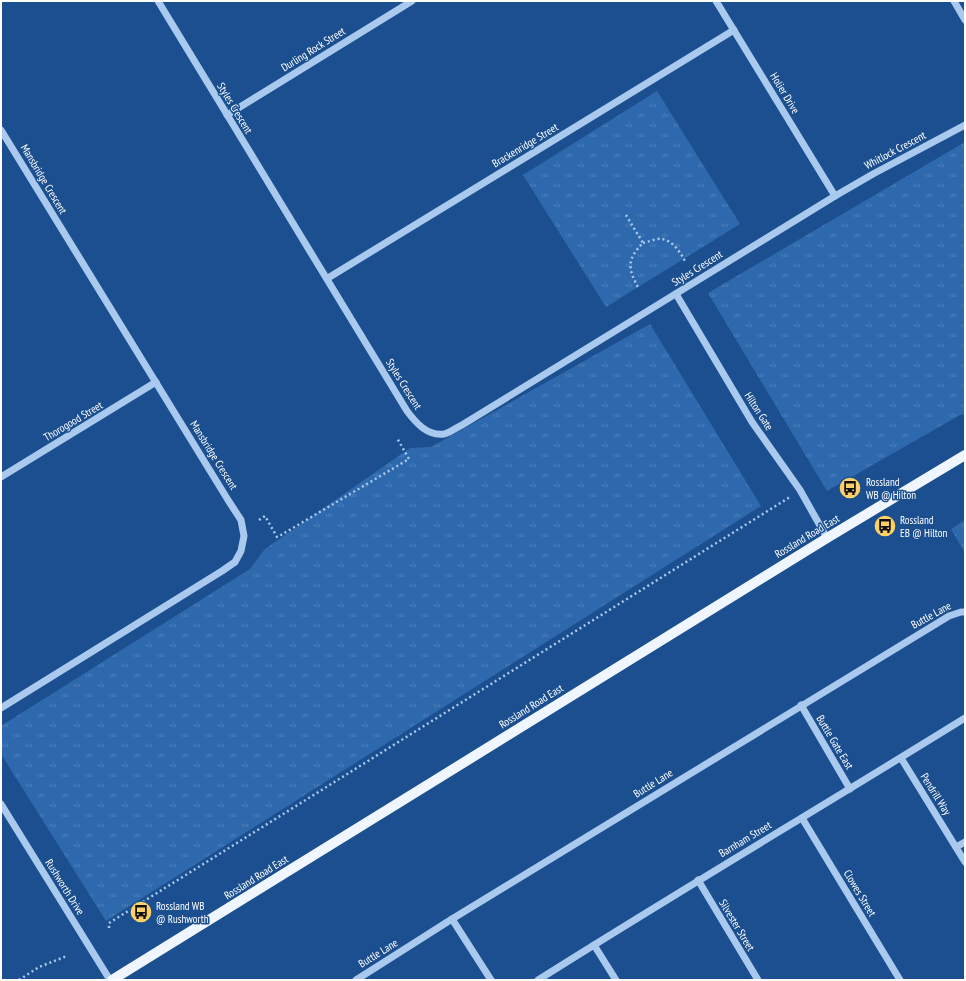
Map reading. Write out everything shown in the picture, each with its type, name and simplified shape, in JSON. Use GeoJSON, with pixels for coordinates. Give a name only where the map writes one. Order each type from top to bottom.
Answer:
{"type":"FeatureCollection","features":[{"type":"Feature","properties":{"kind":"main road","name":"Rossland Road East"},"geometry":{"type":"LineString","coordinates":[[111,980],[827,538],[965,455]]}},
{"type":"Feature","properties":{"kind":"street","name":"Styles Crescent"},"geometry":{"type":"LineString","coordinates":[[158,1],[412,417],[416,423],[428,431],[445,434],[835,196]]}},
{"type":"Feature","properties":{"kind":"street","name":"Durling Rock Street"},"geometry":{"type":"LineString","coordinates":[[227,115],[412,1]]}},
{"type":"Feature","properties":{"kind":"street","name":"Holier Drive"},"geometry":{"type":"LineString","coordinates":[[716,1],[835,196]]}},
{"type":"Feature","properties":{"kind":"street"},"geometry":{"type":"LineString","coordinates":[[954,1],[965,20]]}},
{"type":"Feature","properties":{"kind":"street","name":"Brackenridge Street"},"geometry":{"type":"LineString","coordinates":[[328,278],[734,30]]}},
{"type":"Feature","properties":{"kind":"street","name":"Whitlock Crescent"},"geometry":{"type":"LineString","coordinates":[[835,196],[965,125]]}},
{"type":"Feature","properties":{"kind":"street","name":"Mansbridge Crescent"},"geometry":{"type":"LineString","coordinates":[[1,130],[241,520],[244,536],[241,551],[235,562],[1,708]]}},
{"type":"Feature","properties":{"kind":"street","name":"Hilton Gate"},"geometry":{"type":"LineString","coordinates":[[676,294],[752,422],[800,490],[827,538]]}},
{"type":"Feature","properties":{"kind":"street","name":"Thorogood Street"},"geometry":{"type":"LineString","coordinates":[[1,477],[156,382]]}},
{"type":"Feature","properties":{"kind":"street","name":"Buttle Lane"},"geometry":{"type":"LineString","coordinates":[[356,980],[452,919],[801,705],[949,616],[965,612]]}},
{"type":"Feature","properties":{"kind":"street","name":"Buttle Gate East"},"geometry":{"type":"LineString","coordinates":[[801,705],[850,789]]}},
{"type":"Feature","properties":{"kind":"street","name":"Barnham Street"},"geometry":{"type":"LineString","coordinates":[[538,980],[698,880],[965,718]]}},
{"type":"Feature","properties":{"kind":"street","name":"Pendrill Way"},"geometry":{"type":"LineString","coordinates":[[901,758],[965,862]]}},
{"type":"Feature","properties":{"kind":"street","name":"Rushworth Drive"},"geometry":{"type":"LineString","coordinates":[[1,804],[111,980]]}},
{"type":"Feature","properties":{"kind":"street","name":"Clowes Street"},"geometry":{"type":"LineString","coordinates":[[802,818],[900,980]]}},
{"type":"Feature","properties":{"kind":"street"},"geometry":{"type":"LineString","coordinates":[[956,847],[965,842]]}},
{"type":"Feature","properties":{"kind":"street","name":"Silvester Street"},"geometry":{"type":"LineString","coordinates":[[698,880],[758,980]]}},
{"type":"Feature","properties":{"kind":"street"},"geometry":{"type":"LineString","coordinates":[[452,919],[491,980]]}},
{"type":"Feature","properties":{"kind":"street"},"geometry":{"type":"LineString","coordinates":[[594,945],[616,980]]}},
{"type":"Feature","properties":{"kind":"path"},"geometry":{"type":"LineString","coordinates":[[626,215],[643,243]]}},
{"type":"Feature","properties":{"kind":"path"},"geometry":{"type":"LineString","coordinates":[[639,289],[633,277],[630,262],[634,252],[643,243],[662,239],[672,244],[685,260]]}},
{"type":"Feature","properties":{"kind":"path"},"geometry":{"type":"LineString","coordinates":[[259,520],[265,516],[276,537],[281,535],[410,458],[397,438]]}},
{"type":"Feature","properties":{"kind":"path"},"geometry":{"type":"LineString","coordinates":[[109,928],[109,923],[800,490]]}},
{"type":"Feature","properties":{"kind":"path"},"geometry":{"type":"LineString","coordinates":[[19,980],[39,967],[67,956]]}},
{"type":"Feature","properties":{"kind":"green space"},"geometry":{"type":"Polygon","coordinates":[[[657,91],[740,224],[606,307],[523,175],[657,91]]]}},
{"type":"Feature","properties":{"kind":"green space"},"geometry":{"type":"Polygon","coordinates":[[[965,142],[965,414],[960,415],[827,491],[708,293],[965,142]]]}},
{"type":"Feature","properties":{"kind":"green space"},"geometry":{"type":"Polygon","coordinates":[[[650,324],[761,506],[106,921],[1,754],[1,726],[250,569],[265,549],[410,448],[431,447],[650,324]]]}},
{"type":"Feature","properties":{"kind":"green space"},"geometry":{"type":"Polygon","coordinates":[[[965,520],[965,553],[951,529],[965,520]]]}},
{"type":"Feature","properties":{"kind":"place","name":"Rossland WB @ Hilton"},"geometry":{"type":"Point","coordinates":[850,488]}},
{"type":"Feature","properties":{"kind":"place","name":"Rossland EB @ Hilton"},"geometry":{"type":"Point","coordinates":[885,526]}},
{"type":"Feature","properties":{"kind":"place","name":"Rossland WB @ Rushworth"},"geometry":{"type":"Point","coordinates":[141,912]}}]}
